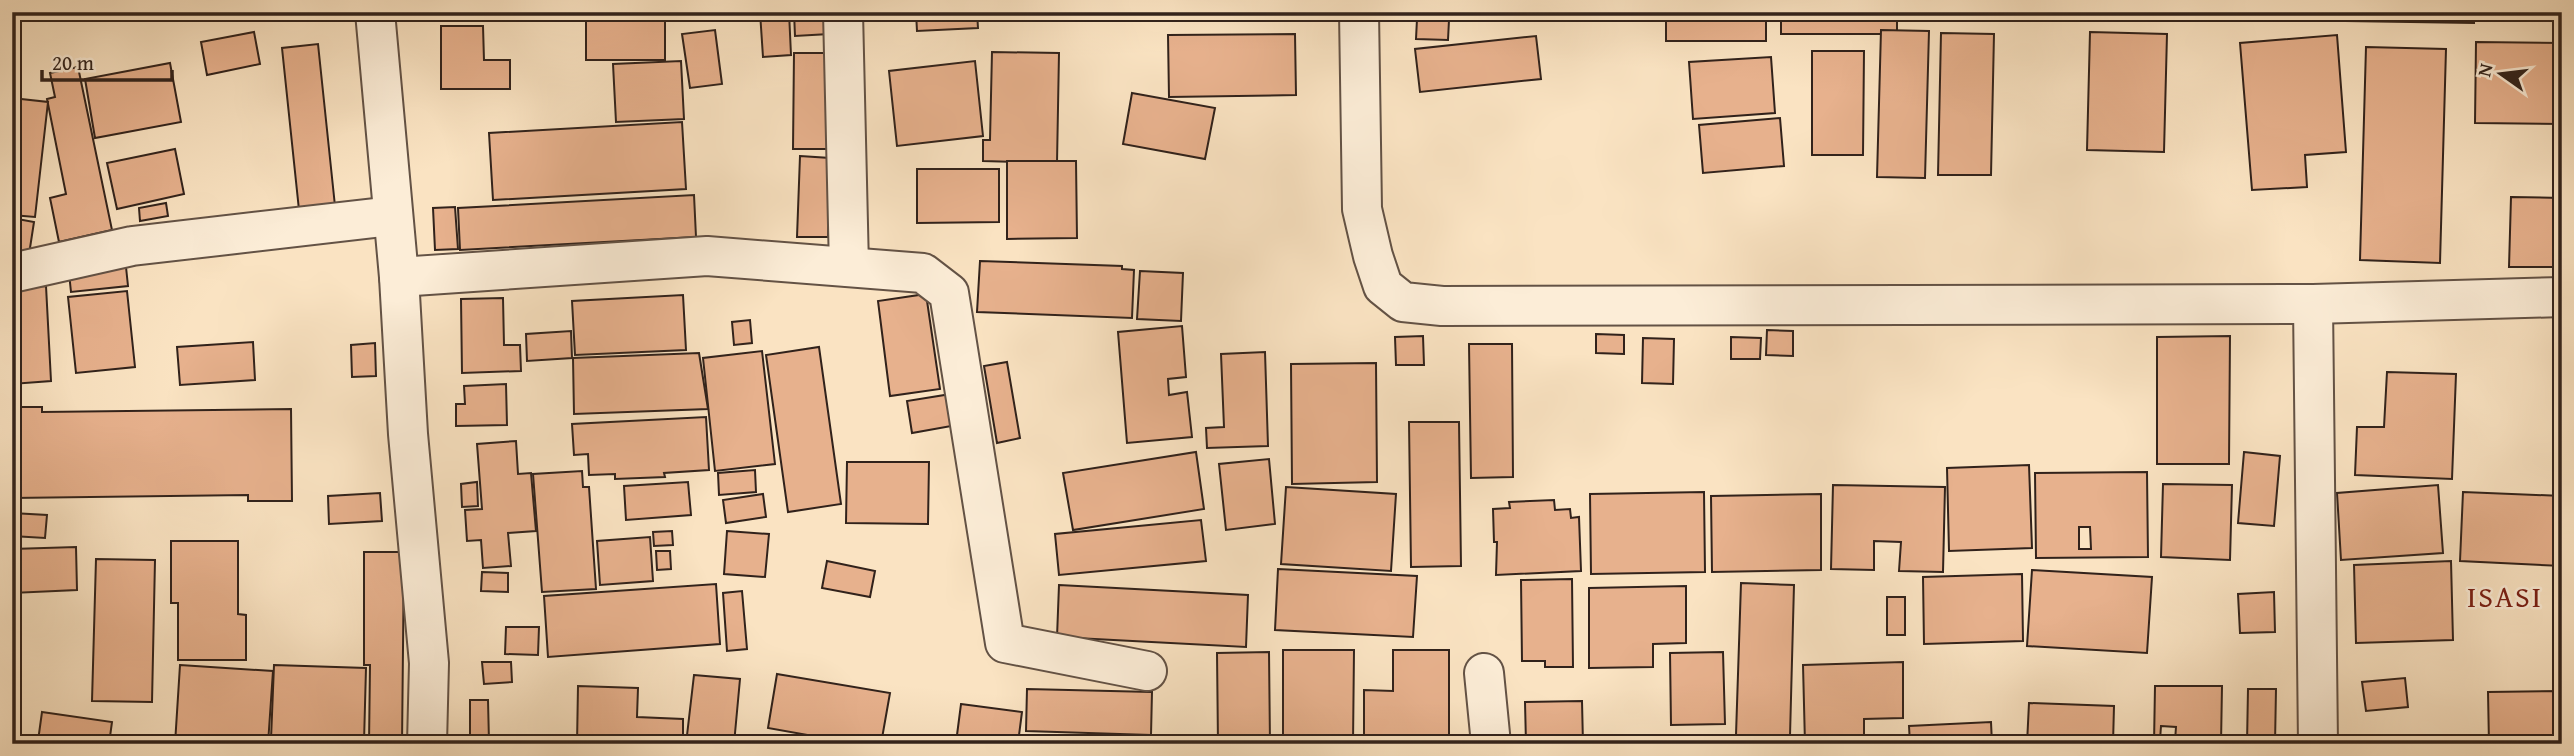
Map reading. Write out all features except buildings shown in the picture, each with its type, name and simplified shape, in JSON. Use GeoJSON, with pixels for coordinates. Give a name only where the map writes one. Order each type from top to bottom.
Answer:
{"type":"FeatureCollection","features":[{"type":"Feature","properties":{"kind":"street"},"geometry":{"type":"LineString","coordinates":[[375,12],[429,663],[427,744]]}},
{"type":"Feature","properties":{"kind":"street"},"geometry":{"type":"LineString","coordinates":[[843,12],[849,267]]}},
{"type":"Feature","properties":{"kind":"street"},"geometry":{"type":"LineString","coordinates":[[1359,12],[1362,209],[1383,286],[1403,302],[1442,306],[2313,304],[2562,297]]}},
{"type":"Feature","properties":{"kind":"street"},"geometry":{"type":"LineString","coordinates":[[12,273],[132,247],[392,216]]}},
{"type":"Feature","properties":{"kind":"street"},"geometry":{"type":"LineString","coordinates":[[399,277],[707,256],[923,273],[950,293],[1005,643],[1147,671]]}},
{"type":"Feature","properties":{"kind":"street"},"geometry":{"type":"LineString","coordinates":[[2313,304],[2318,744]]}},
{"type":"Feature","properties":{"kind":"street"},"geometry":{"type":"LineString","coordinates":[[1484,673],[1490,744]]}},
{"type":"Feature","properties":{"kind":"district","name":"ISASI"},"geometry":{"type":"Point","coordinates":[2505,597]}}]}
